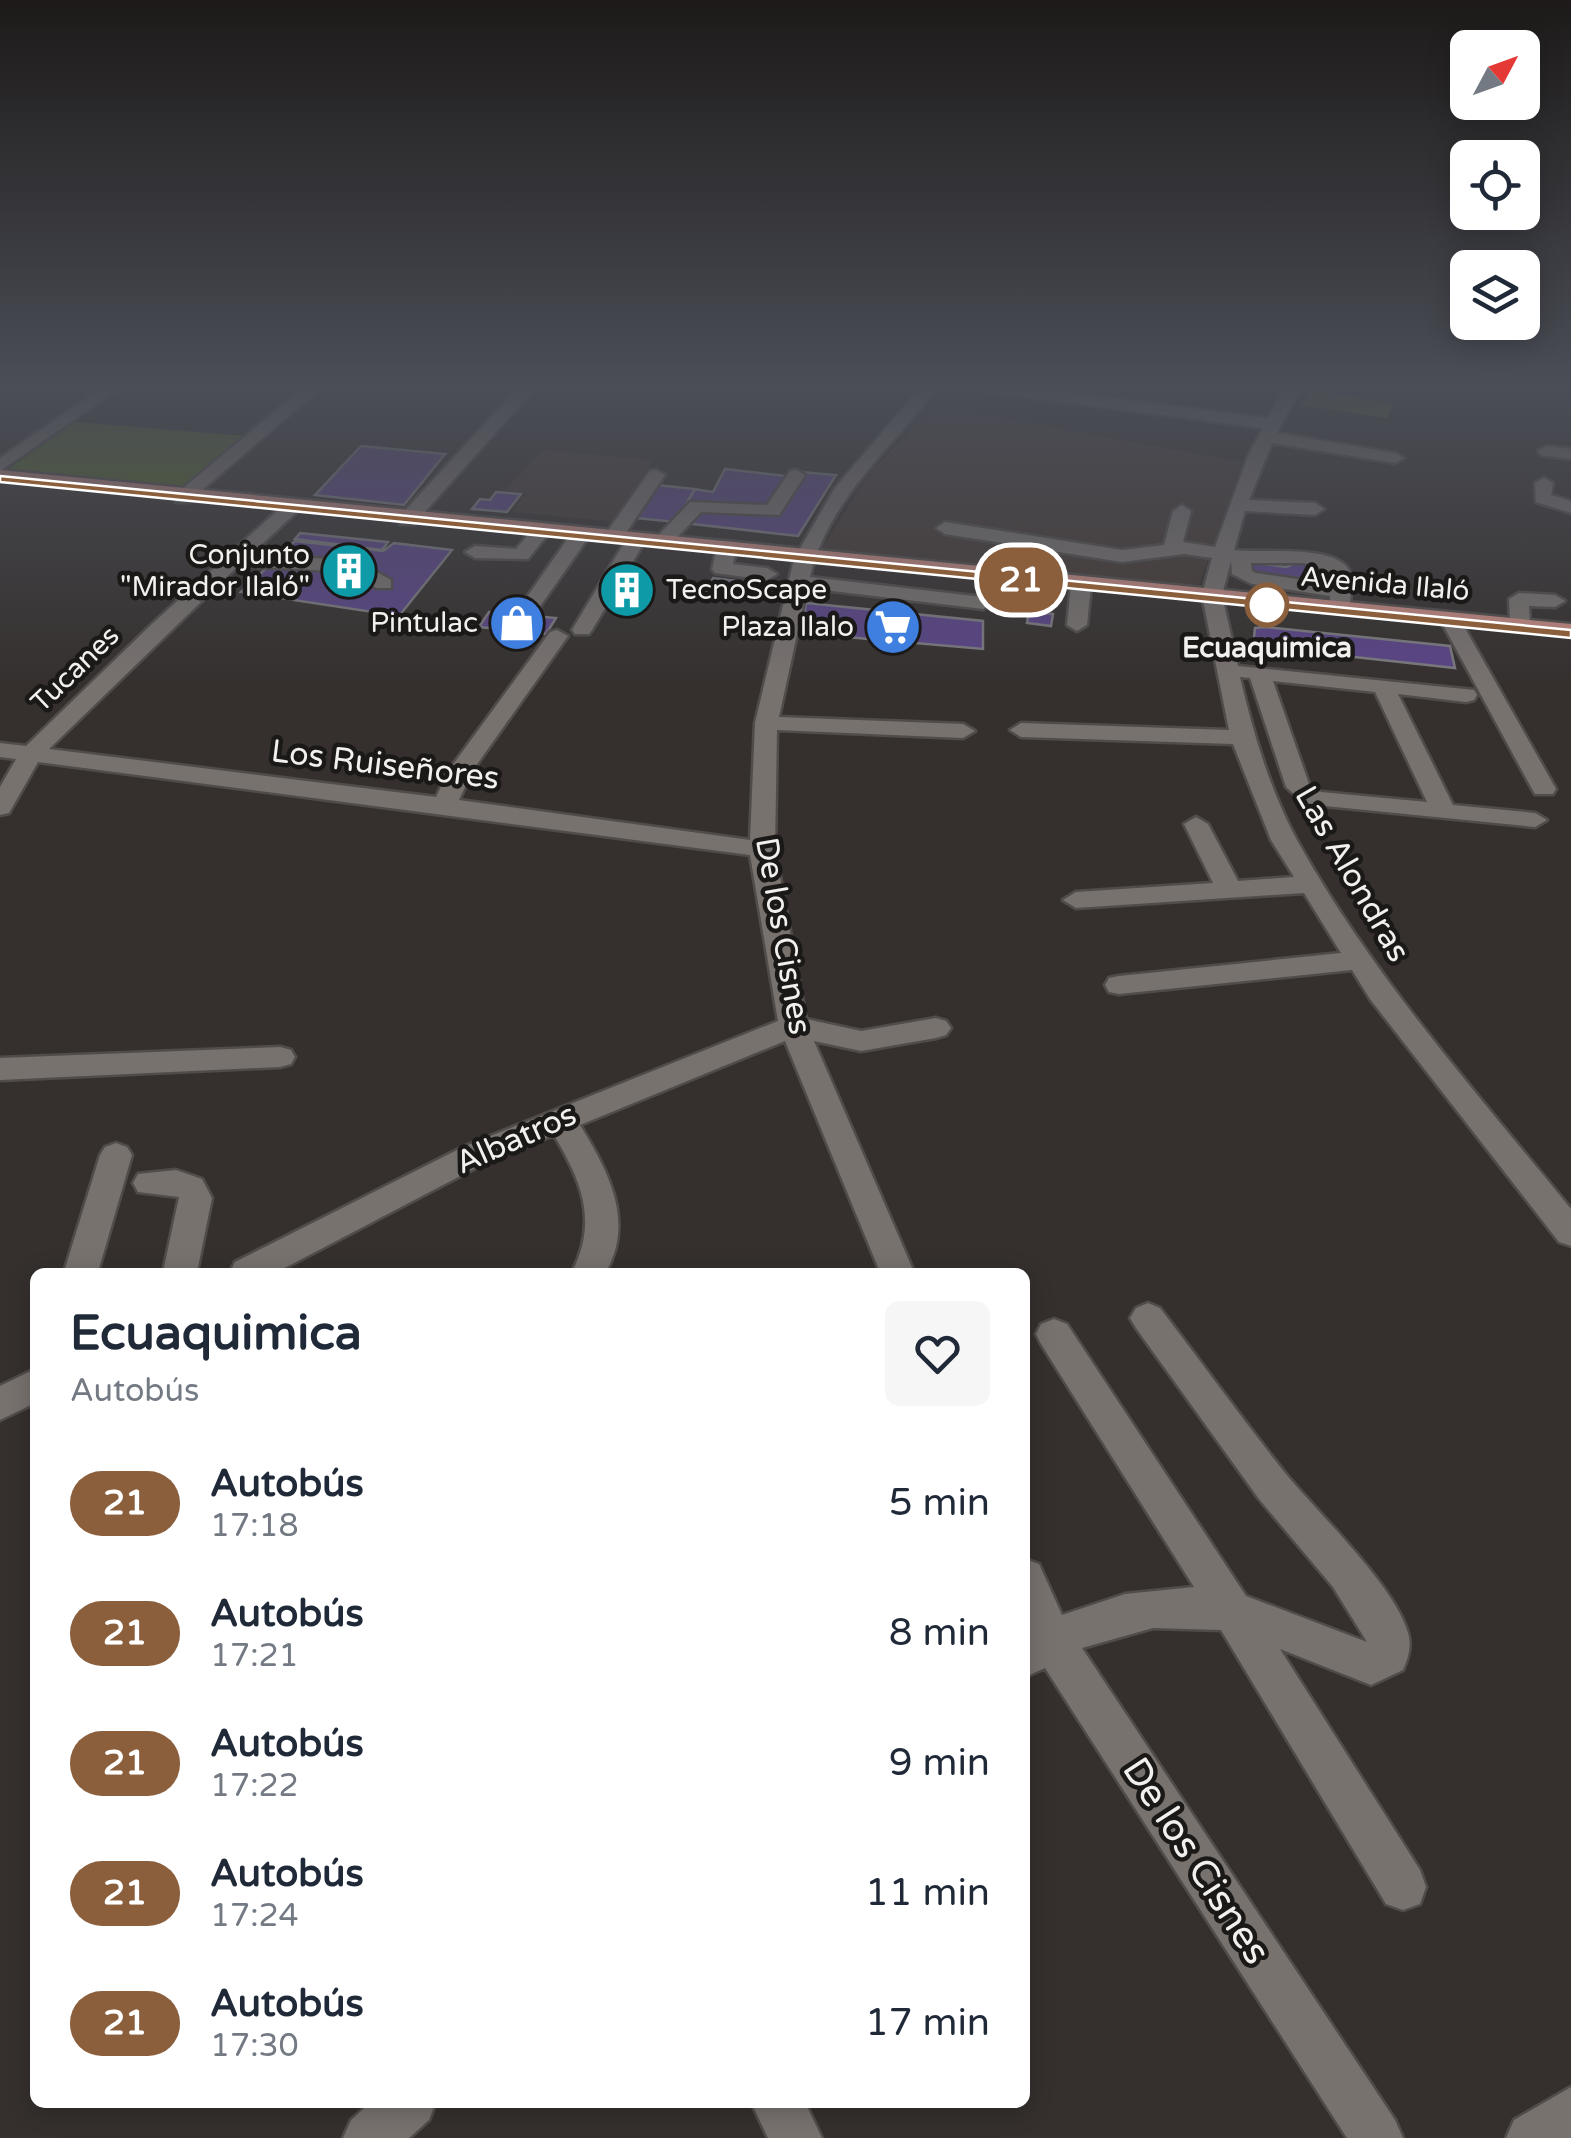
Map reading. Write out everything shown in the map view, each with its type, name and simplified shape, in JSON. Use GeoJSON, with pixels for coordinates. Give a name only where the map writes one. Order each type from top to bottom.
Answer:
{"type":"FeatureCollection","features":[{"type":"Feature","properties":{"kind":"main road","name":"Avenida Ilaló"},"geometry":{"type":"LineString","coordinates":[[95,487],[726,551],[802,565],[915,570],[1571,632]]}},
{"type":"Feature","properties":{"kind":"main road","name":"Avenida Ilaló"},"geometry":{"type":"LineString","coordinates":[[408,518],[578,538],[663,541],[802,565],[1212,597],[1340,599],[1571,632]]}},
{"type":"Feature","properties":{"kind":"street"},"geometry":{"type":"LineString","coordinates":[[184,496],[195,487]]}},
{"type":"Feature","properties":{"kind":"street"},"geometry":{"type":"LineString","coordinates":[[408,518],[437,487]]}},
{"type":"Feature","properties":{"kind":"street"},"geometry":{"type":"LineString","coordinates":[[582,630],[650,487]]}},
{"type":"Feature","properties":{"kind":"street"},"geometry":{"type":"LineString","coordinates":[[663,541],[696,506],[772,512],[788,487]]}},
{"type":"Feature","properties":{"kind":"street","name":"De los Cisnes"},"geometry":{"type":"LineString","coordinates":[[845,487],[802,565],[766,724],[762,849],[794,1026],[895,1268]]}},
{"type":"Feature","properties":{"kind":"street","name":"Las Alondras"},"geometry":{"type":"LineString","coordinates":[[1246,487],[1238,504],[1232,556],[1212,597],[1242,737],[1284,840],[1380,992],[1571,1233]]}},
{"type":"Feature","properties":{"kind":"street"},"geometry":{"type":"LineString","coordinates":[[1543,487],[1542,498],[1571,507]]}},
{"type":"Feature","properties":{"kind":"street"},"geometry":{"type":"LineString","coordinates":[[1238,504],[1315,509]]}},
{"type":"Feature","properties":{"kind":"street","name":"Tucanes"},"geometry":{"type":"LineString","coordinates":[[0,808],[31,754],[292,507]]}},
{"type":"Feature","properties":{"kind":"street"},"geometry":{"type":"LineString","coordinates":[[1172,548],[1182,511]]}},
{"type":"Feature","properties":{"kind":"street"},"geometry":{"type":"LineString","coordinates":[[945,528],[1122,556],[1172,548],[1232,556],[1242,574],[1252,578],[1340,599]]}},
{"type":"Feature","properties":{"kind":"street"},"geometry":{"type":"LineString","coordinates":[[475,552],[521,555],[540,533]]}},
{"type":"Feature","properties":{"kind":"street"},"geometry":{"type":"LineString","coordinates":[[529,608],[578,538]]}},
{"type":"Feature","properties":{"kind":"street"},"geometry":{"type":"LineString","coordinates":[[726,551],[721,569],[767,574]]}},
{"type":"Feature","properties":{"kind":"street"},"geometry":{"type":"LineString","coordinates":[[234,560],[330,566],[371,574],[384,584]]}},
{"type":"Feature","properties":{"kind":"street"},"geometry":{"type":"LineString","coordinates":[[802,565],[906,594],[982,603]]}},
{"type":"Feature","properties":{"kind":"street"},"geometry":{"type":"LineString","coordinates":[[906,594],[915,570]]}},
{"type":"Feature","properties":{"kind":"street"},"geometry":{"type":"LineString","coordinates":[[1077,625],[1081,586]]}},
{"type":"Feature","properties":{"kind":"street"},"geometry":{"type":"LineString","coordinates":[[1520,624],[1520,599],[1555,601]]}},
{"type":"Feature","properties":{"kind":"street"},"geometry":{"type":"LineString","coordinates":[[1452,622],[1544,789]]}},
{"type":"Feature","properties":{"kind":"street"},"geometry":{"type":"LineString","coordinates":[[444,804],[461,770],[557,636]]}},
{"type":"Feature","properties":{"kind":"street"},"geometry":{"type":"LineString","coordinates":[[1226,669],[1466,695]]}},
{"type":"Feature","properties":{"kind":"street"},"geometry":{"type":"LineString","coordinates":[[1259,672],[1298,788],[1304,794],[1314,799],[1535,820]]}},
{"type":"Feature","properties":{"kind":"street"},"geometry":{"type":"LineString","coordinates":[[1383,686],[1443,810]]}},
{"type":"Feature","properties":{"kind":"street"},"geometry":{"type":"LineString","coordinates":[[766,724],[964,731]]}},
{"type":"Feature","properties":{"kind":"street"},"geometry":{"type":"LineString","coordinates":[[1021,730],[1242,737]]}},
{"type":"Feature","properties":{"kind":"street","name":"Los Ruiseñores"},"geometry":{"type":"LineString","coordinates":[[0,750],[444,804],[762,849]]}},
{"type":"Feature","properties":{"kind":"street"},"geometry":{"type":"LineString","coordinates":[[1196,824],[1229,889]]}},
{"type":"Feature","properties":{"kind":"street"},"geometry":{"type":"LineString","coordinates":[[1076,900],[1311,884]]}},
{"type":"Feature","properties":{"kind":"street"},"geometry":{"type":"LineString","coordinates":[[1119,985],[1359,960]]}},
{"type":"Feature","properties":{"kind":"street"},"geometry":{"type":"LineString","coordinates":[[794,1026],[861,1041],[936,1028]]}},
{"type":"Feature","properties":{"kind":"street","name":"Albatros"},"geometry":{"type":"LineString","coordinates":[[256,1268],[474,1155],[794,1026]]}},
{"type":"Feature","properties":{"kind":"street"},"geometry":{"type":"LineString","coordinates":[[0,1069],[280,1056]]}},
{"type":"Feature","properties":{"kind":"street"},"geometry":{"type":"LineString","coordinates":[[560,1119],[588,1163],[598,1201],[604,1237],[591,1268]]}},
{"type":"Feature","properties":{"kind":"street"},"geometry":{"type":"LineString","coordinates":[[82,1268],[116,1155]]}},
{"type":"Feature","properties":{"kind":"street"},"geometry":{"type":"LineString","coordinates":[[148,1183],[176,1182],[191,1188],[196,1198],[181,1268]]}},
{"type":"Feature","properties":{"kind":"street"},"geometry":{"type":"LineString","coordinates":[[1038,1648],[1116,1616],[1188,1605],[1233,1612],[1371,1664],[1388,1655],[1388,1634],[1347,1573],[1273,1487],[1148,1318]]}},
{"type":"Feature","properties":{"kind":"street"},"geometry":{"type":"LineString","coordinates":[[1054,1334],[1233,1612],[1403,1888]]}},
{"type":"Feature","properties":{"kind":"street"},"geometry":{"type":"LineString","coordinates":[[0,1404],[30,1388]]}},
{"type":"Feature","properties":{"kind":"street","name":"De los Cisnes"},"geometry":{"type":"LineString","coordinates":[[1030,1605],[1038,1648],[1378,2138]]}},
{"type":"Feature","properties":{"kind":"street"},"geometry":{"type":"LineString","coordinates":[[369,2138],[404,2108]]}},
{"type":"Feature","properties":{"kind":"street"},"geometry":{"type":"LineString","coordinates":[[779,2108],[796,2138]]}},
{"type":"Feature","properties":{"kind":"street"},"geometry":{"type":"LineString","coordinates":[[1532,2138],[1571,2113]]}},
{"type":"Feature","properties":{"kind":"shaded area"},"geometry":{"type":"Polygon","coordinates":[[[508,487],[637,487],[618,522],[512,512],[526,493],[505,490],[508,487]]]}},
{"type":"Feature","properties":{"kind":"shaded area"},"geometry":{"type":"Polygon","coordinates":[[[861,487],[1233,487],[1199,586],[818,554],[861,487]]]}},
{"type":"Feature","properties":{"kind":"building"},"geometry":{"type":"Polygon","coordinates":[[[323,487],[419,487],[404,505],[315,495],[323,487]]]}},
{"type":"Feature","properties":{"kind":"building"},"geometry":{"type":"Polygon","coordinates":[[[656,487],[695,489],[675,522],[636,518],[656,487]]]}},
{"type":"Feature","properties":{"kind":"building"},"geometry":{"type":"Polygon","coordinates":[[[716,487],[829,487],[798,536],[675,522],[695,489],[713,492],[716,487]]]}},
{"type":"Feature","properties":{"kind":"building"},"geometry":{"type":"Polygon","coordinates":[[[496,492],[521,494],[507,512],[472,509],[480,499],[490,500],[496,492]]]}},
{"type":"Feature","properties":{"kind":"building"},"geometry":{"type":"Polygon","coordinates":[[[300,533],[388,542],[382,550],[295,539],[300,533]]]}},
{"type":"Feature","properties":{"kind":"building","name":"Conjunto \"Mirador Ilaló\""},"geometry":{"type":"Polygon","coordinates":[[[295,541],[383,551],[394,543],[452,550],[399,616],[241,592],[295,541]]]}},
{"type":"Feature","properties":{"kind":"building"},"geometry":{"type":"Polygon","coordinates":[[[1306,559],[1332,571],[1307,582],[1250,575],[1250,562],[1286,567],[1306,559]]]}},
{"type":"Feature","properties":{"kind":"building"},"geometry":{"type":"Polygon","coordinates":[[[713,578],[745,582],[738,597],[706,594],[713,578]]]}},
{"type":"Feature","properties":{"kind":"building","name":"TecnoScape"},"geometry":{"type":"Polygon","coordinates":[[[615,583],[646,586],[640,596],[609,594],[615,583]]]}},
{"type":"Feature","properties":{"kind":"building","name":"Plaza Ilalo"},"geometry":{"type":"Polygon","coordinates":[[[806,603],[983,621],[983,649],[801,633],[806,603]]]}},
{"type":"Feature","properties":{"kind":"building"},"geometry":{"type":"Polygon","coordinates":[[[1029,611],[1053,614],[1051,626],[1027,623],[1029,611]]]}},
{"type":"Feature","properties":{"kind":"building","name":"Pintulac"},"geometry":{"type":"Polygon","coordinates":[[[489,612],[556,618],[546,634],[479,627],[489,612]]]}},
{"type":"Feature","properties":{"kind":"building"},"geometry":{"type":"Polygon","coordinates":[[[1255,628],[1450,646],[1455,668],[1253,646],[1255,628]]]}},
{"type":"Feature","properties":{"kind":"bus line","name":"21"},"geometry":{"type":"LineString","coordinates":[[70,487],[1571,634]]}},
{"type":"Feature","properties":{"kind":"place","name":"Conjunto \"Mirador Ilaló\""},"geometry":{"type":"Point","coordinates":[349,571]}},
{"type":"Feature","properties":{"kind":"place","name":"TecnoScape"},"geometry":{"type":"Point","coordinates":[627,590]}},
{"type":"Feature","properties":{"kind":"place","name":"Ecuaquimica"},"geometry":{"type":"Point","coordinates":[1267,605]}},
{"type":"Feature","properties":{"kind":"place","name":"Pintulac"},"geometry":{"type":"Point","coordinates":[517,623]}},
{"type":"Feature","properties":{"kind":"place","name":"Plaza Ilalo"},"geometry":{"type":"Point","coordinates":[893,627]}}]}
